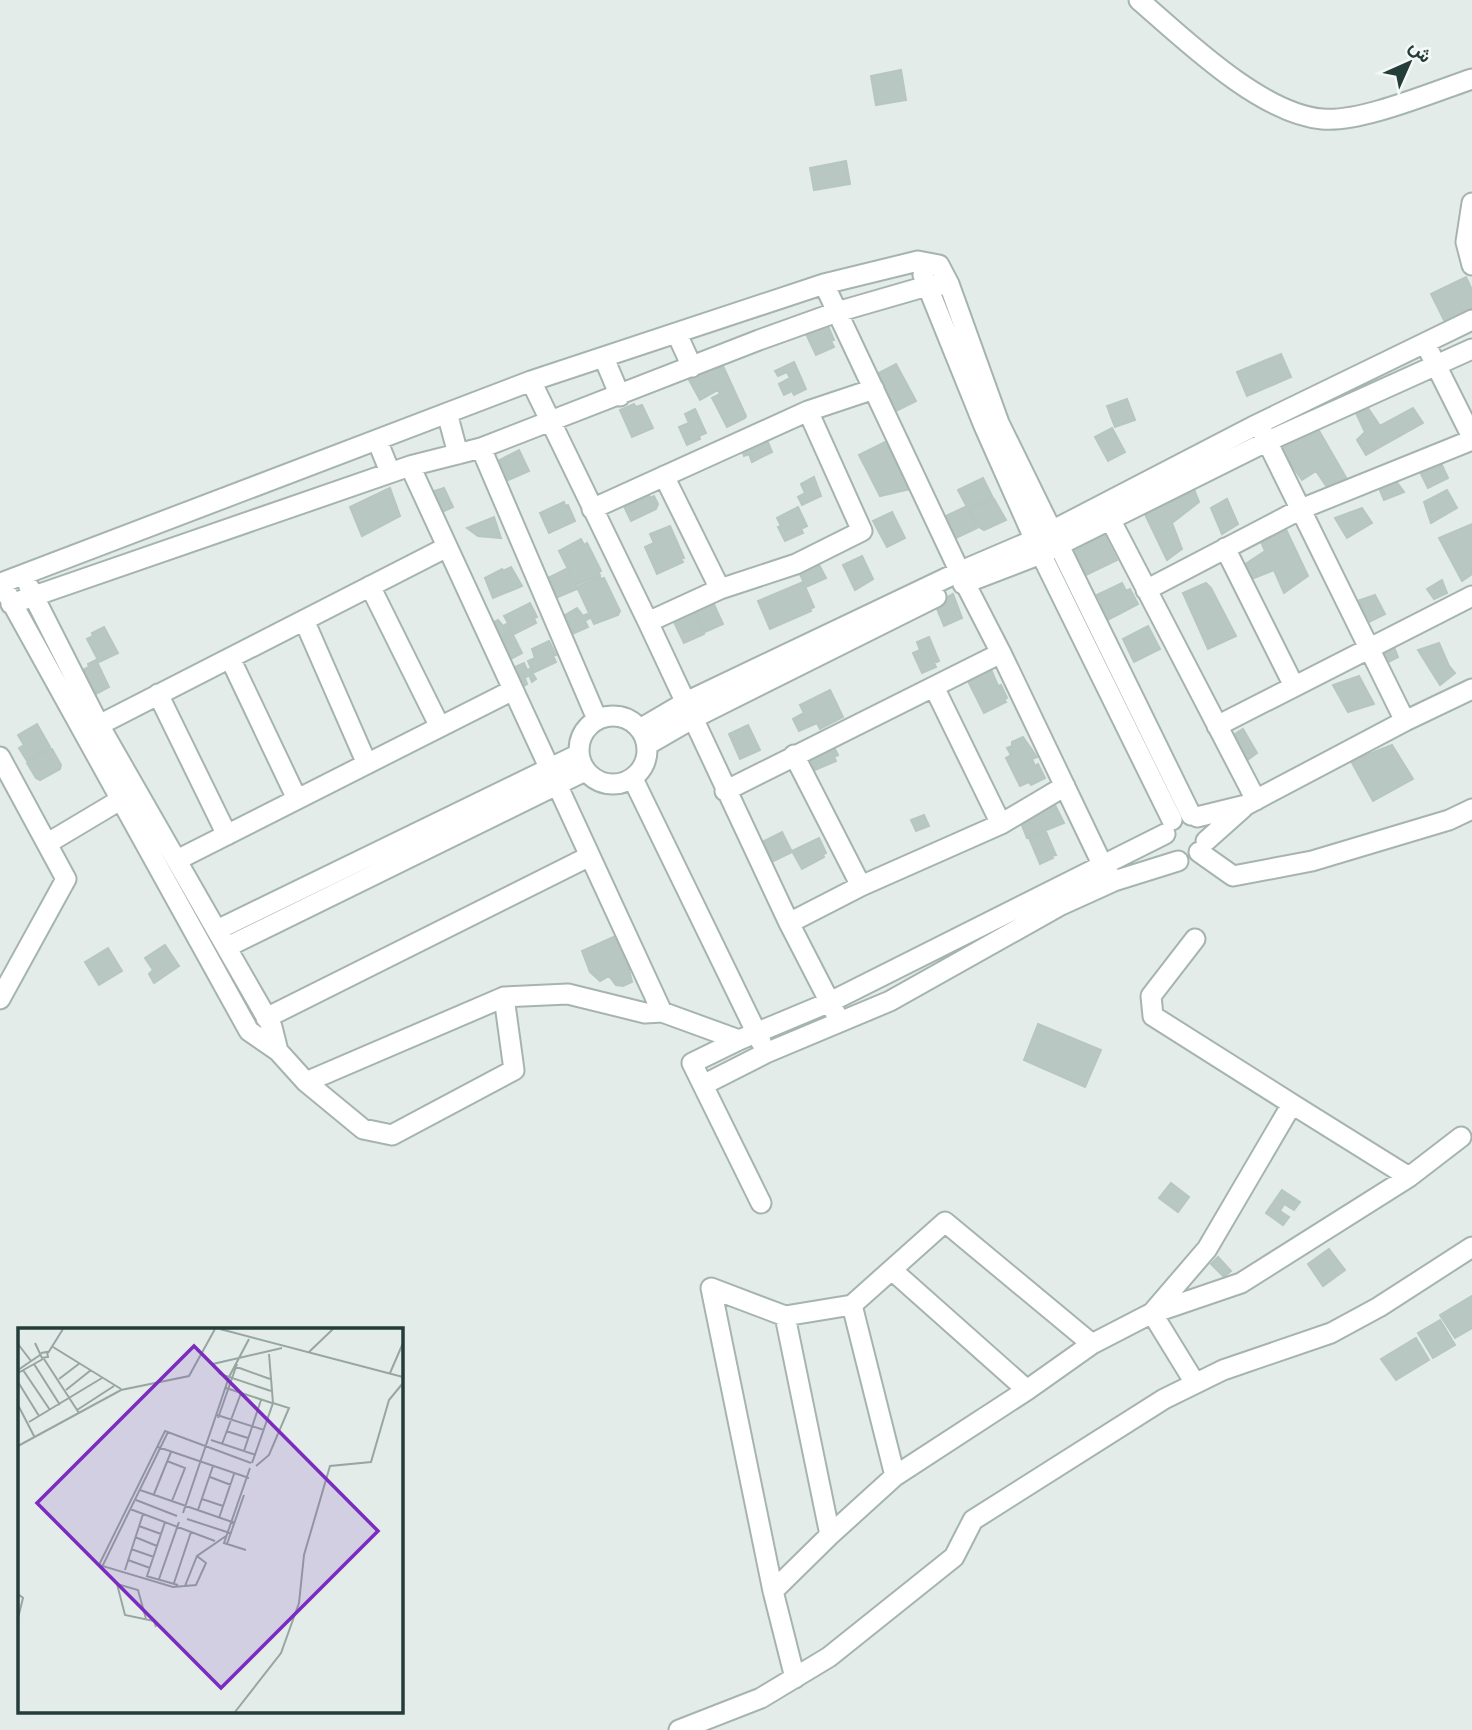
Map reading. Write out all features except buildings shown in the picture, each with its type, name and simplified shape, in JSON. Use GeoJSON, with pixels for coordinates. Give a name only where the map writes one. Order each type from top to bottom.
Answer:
{"type":"FeatureCollection","features":[{"type":"Feature","properties":{"kind":"street"},"geometry":{"type":"LineString","coordinates":[[1139,0],[1246,86],[1288,110],[1308,117],[1323,119],[1358,116],[1472,79]]}},
{"type":"Feature","properties":{"kind":"street"},"geometry":{"type":"LineString","coordinates":[[1472,203],[1466,242],[1472,265]]}},
{"type":"Feature","properties":{"kind":"street"},"geometry":{"type":"LineString","coordinates":[[918,261],[984,426],[1047,542],[1181,821]]}},
{"type":"Feature","properties":{"kind":"street"},"geometry":{"type":"LineString","coordinates":[[504,997],[514,1070],[392,1135],[363,1129],[306,1082],[278,1051],[249,1031],[1,583],[531,381],[824,284],[918,261],[939,265],[949,284],[999,423],[1047,542]]}},
{"type":"Feature","properties":{"kind":"street"},"geometry":{"type":"LineString","coordinates":[[824,284],[1108,874]]}},
{"type":"Feature","properties":{"kind":"street"},"geometry":{"type":"LineString","coordinates":[[11,604],[390,472],[481,448],[837,312],[927,286],[949,284]]}},
{"type":"Feature","properties":{"kind":"street"},"geometry":{"type":"LineString","coordinates":[[747,311],[759,340]]}},
{"type":"Feature","properties":{"kind":"street"},"geometry":{"type":"LineString","coordinates":[[644,737],[689,710],[963,577],[1110,519],[1424,343],[1472,320]]}},
{"type":"Feature","properties":{"kind":"street"},"geometry":{"type":"LineString","coordinates":[[677,334],[692,367]]}},
{"type":"Feature","properties":{"kind":"street"},"geometry":{"type":"LineString","coordinates":[[1146,590],[1301,509],[1472,438],[1424,343]]}},
{"type":"Feature","properties":{"kind":"street"},"geometry":{"type":"LineString","coordinates":[[1047,542],[1263,433],[1472,349]]}},
{"type":"Feature","properties":{"kind":"street"},"geometry":{"type":"LineString","coordinates":[[604,358],[620,396]]}},
{"type":"Feature","properties":{"kind":"street"},"geometry":{"type":"LineString","coordinates":[[531,381],[648,622],[725,791],[840,1022]]}},
{"type":"Feature","properties":{"kind":"street"},"geometry":{"type":"LineString","coordinates":[[592,509],[808,411],[874,389]]}},
{"type":"Feature","properties":{"kind":"street"},"geometry":{"type":"LineString","coordinates":[[648,622],[720,589],[796,564],[862,531],[808,411]]}},
{"type":"Feature","properties":{"kind":"street"},"geometry":{"type":"LineString","coordinates":[[447,413],[458,454]]}},
{"type":"Feature","properties":{"kind":"street"},"geometry":{"type":"LineString","coordinates":[[1263,433],[1405,721]]}},
{"type":"Feature","properties":{"kind":"street"},"geometry":{"type":"LineString","coordinates":[[377,440],[390,472]]}},
{"type":"Feature","properties":{"kind":"street"},"geometry":{"type":"LineString","coordinates":[[481,448],[597,719]]}},
{"type":"Feature","properties":{"kind":"street"},"geometry":{"type":"LineString","coordinates":[[410,466],[662,1012]]}},
{"type":"Feature","properties":{"kind":"street"},"geometry":{"type":"LineString","coordinates":[[306,467],[314,499]]}},
{"type":"Feature","properties":{"kind":"street"},"geometry":{"type":"LineString","coordinates":[[664,476],[720,589]]}},
{"type":"Feature","properties":{"kind":"street"},"geometry":{"type":"LineString","coordinates":[[231,495],[242,524]]}},
{"type":"Feature","properties":{"kind":"street"},"geometry":{"type":"LineString","coordinates":[[1110,519],[1217,726],[1251,802]]}},
{"type":"Feature","properties":{"kind":"street"},"geometry":{"type":"LineString","coordinates":[[163,521],[172,548]]}},
{"type":"Feature","properties":{"kind":"street"},"geometry":{"type":"LineString","coordinates":[[99,725],[447,547]]}},
{"type":"Feature","properties":{"kind":"street"},"geometry":{"type":"LineString","coordinates":[[1225,548],[1294,686]]}},
{"type":"Feature","properties":{"kind":"street"},"geometry":{"type":"LineString","coordinates":[[23,574],[99,725],[272,1027],[278,1051]]}},
{"type":"Feature","properties":{"kind":"street"},"geometry":{"type":"LineString","coordinates":[[370,586],[440,727]]}},
{"type":"Feature","properties":{"kind":"street"},"geometry":{"type":"LineString","coordinates":[[1217,726],[1472,596]]}},
{"type":"Feature","properties":{"kind":"street"},"geometry":{"type":"LineString","coordinates":[[304,620],[367,764]]}},
{"type":"Feature","properties":{"kind":"street"},"geometry":{"type":"LineString","coordinates":[[725,791],[1001,653]]}},
{"type":"Feature","properties":{"kind":"street"},"geometry":{"type":"LineString","coordinates":[[229,658],[297,799]]}},
{"type":"Feature","properties":{"kind":"street"},"geometry":{"type":"LineString","coordinates":[[934,687],[1001,824]]}},
{"type":"Feature","properties":{"kind":"street"},"geometry":{"type":"LineString","coordinates":[[703,1085],[766,1053],[890,1001],[1061,905],[1181,821],[1251,802],[1472,689]]}},
{"type":"Feature","properties":{"kind":"street"},"geometry":{"type":"LineString","coordinates":[[177,860],[513,690]]}},
{"type":"Feature","properties":{"kind":"street"},"geometry":{"type":"LineString","coordinates":[[158,694],[227,835]]}},
{"type":"Feature","properties":{"kind":"street"},"geometry":{"type":"LineString","coordinates":[[620,716],[632,721],[644,737],[646,762],[633,779],[624,783],[603,783],[582,763],[579,741],[586,728],[597,719],[620,716]]}},
{"type":"Feature","properties":{"kind":"street"},"geometry":{"type":"LineString","coordinates":[[793,755],[861,886]]}},
{"type":"Feature","properties":{"kind":"street"},"geometry":{"type":"LineString","coordinates":[[0,757],[66,879],[0,999]]}},
{"type":"Feature","properties":{"kind":"street"},"geometry":{"type":"LineString","coordinates":[[222,938],[582,763]]}},
{"type":"Feature","properties":{"kind":"street"},"geometry":{"type":"LineString","coordinates":[[633,779],[748,1036],[766,1053]]}},
{"type":"Feature","properties":{"kind":"street"},"geometry":{"type":"LineString","coordinates":[[789,923],[861,886],[1001,824],[1065,786]]}},
{"type":"Feature","properties":{"kind":"street"},"geometry":{"type":"LineString","coordinates":[[48,843],[120,800],[140,796]]}},
{"type":"Feature","properties":{"kind":"street"},"geometry":{"type":"LineString","coordinates":[[1178,860],[1180,855],[1187,856],[1203,846],[1251,802]]}},
{"type":"Feature","properties":{"kind":"street"},"geometry":{"type":"LineString","coordinates":[[1203,846],[1233,876],[1311,861],[1450,820],[1472,809]]}},
{"type":"Feature","properties":{"kind":"street"},"geometry":{"type":"LineString","coordinates":[[1181,821],[1206,827],[1203,846]]}},
{"type":"Feature","properties":{"kind":"street"},"geometry":{"type":"LineString","coordinates":[[1178,860],[1166,841],[1181,821]]}},
{"type":"Feature","properties":{"kind":"street"},"geometry":{"type":"LineString","coordinates":[[266,1018],[590,856]]}},
{"type":"Feature","properties":{"kind":"street"},"geometry":{"type":"LineString","coordinates":[[761,1203],[692,1063],[1108,874],[1178,860]]}},
{"type":"Feature","properties":{"kind":"street"},"geometry":{"type":"LineString","coordinates":[[1195,939],[1151,996],[1153,1016],[1409,1177]]}},
{"type":"Feature","properties":{"kind":"street"},"geometry":{"type":"LineString","coordinates":[[306,1082],[504,997],[568,994],[645,1013],[662,1012],[748,1036]]}},
{"type":"Feature","properties":{"kind":"street"},"geometry":{"type":"LineString","coordinates":[[1152,1313],[1207,1249],[1292,1104]]}},
{"type":"Feature","properties":{"kind":"street"},"geometry":{"type":"LineString","coordinates":[[773,1591],[895,1476],[1092,1344],[1152,1313],[1241,1283],[1409,1177],[1461,1137]]}},
{"type":"Feature","properties":{"kind":"street"},"geometry":{"type":"LineString","coordinates":[[795,1678],[773,1591],[711,1288],[785,1316],[852,1305],[945,1222],[1092,1344]]}},
{"type":"Feature","properties":{"kind":"street"},"geometry":{"type":"LineString","coordinates":[[679,1730],[761,1698],[829,1657],[954,1557],[973,1520],[1164,1399],[1233,1366],[1313,1341],[1342,1328],[1472,1247]]}},
{"type":"Feature","properties":{"kind":"street"},"geometry":{"type":"LineString","coordinates":[[893,1270],[1027,1390]]}},
{"type":"Feature","properties":{"kind":"street"},"geometry":{"type":"LineString","coordinates":[[852,1305],[895,1476]]}},
{"type":"Feature","properties":{"kind":"street"},"geometry":{"type":"LineString","coordinates":[[1152,1313],[1195,1383]]}},
{"type":"Feature","properties":{"kind":"street"},"geometry":{"type":"LineString","coordinates":[[785,1316],[830,1535]]}}]}
